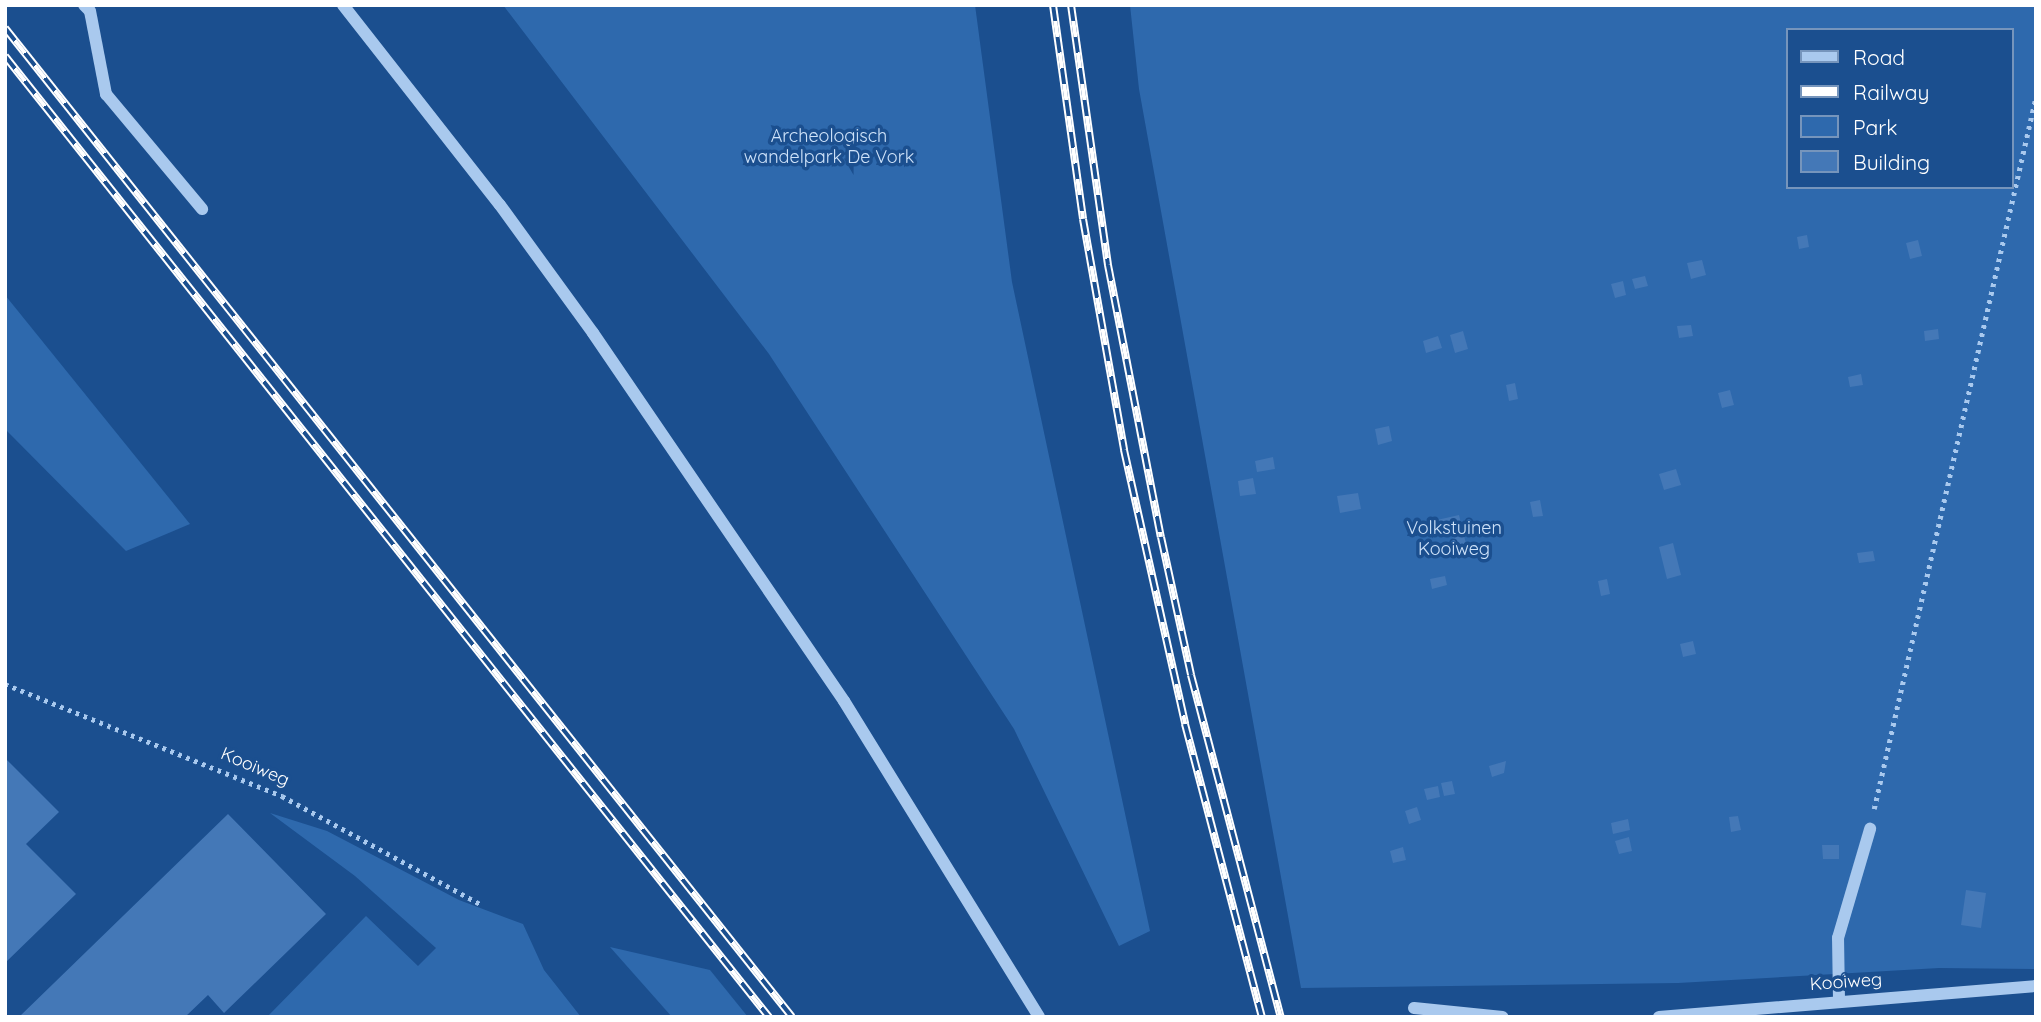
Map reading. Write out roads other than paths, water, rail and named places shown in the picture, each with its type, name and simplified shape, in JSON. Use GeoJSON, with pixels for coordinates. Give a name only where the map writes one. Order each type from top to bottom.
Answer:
{"type":"FeatureCollection","features":[{"type":"Feature","properties":{"kind":"street"},"geometry":{"type":"LineString","coordinates":[[84,5],[90,11],[106,94],[202,209]]}},
{"type":"Feature","properties":{"kind":"street"},"geometry":{"type":"LineString","coordinates":[[343,5],[500,205],[624,379],[844,701],[1040,1017]]}},
{"type":"Feature","properties":{"kind":"street"},"geometry":{"type":"LineString","coordinates":[[1839,1000],[1838,938],[1870,829]]}},
{"type":"Feature","properties":{"kind":"street","name":"Kooiweg"},"geometry":{"type":"LineString","coordinates":[[1659,1017],[2036,985]]}},
{"type":"Feature","properties":{"kind":"street"},"geometry":{"type":"LineString","coordinates":[[1414,1008],[1503,1017]]}},
{"type":"Feature","properties":{"kind":"railway"},"geometry":{"type":"LineString","coordinates":[[1053,5],[1083,219],[1124,450],[1185,724],[1262,1017]]}},
{"type":"Feature","properties":{"kind":"railway"},"geometry":{"type":"LineString","coordinates":[[1071,5],[1108,265],[1161,537],[1191,675],[1281,1017]]}},
{"type":"Feature","properties":{"kind":"railway"},"geometry":{"type":"LineString","coordinates":[[5,28],[792,1017]]}},
{"type":"Feature","properties":{"kind":"railway"},"geometry":{"type":"LineString","coordinates":[[5,56],[769,1017]]}},
{"type":"Feature","properties":{"kind":"park label","name":"Archeologisch wandelpark De Vork"},"geometry":{"type":"Point","coordinates":[829,147]}},
{"type":"Feature","properties":{"kind":"park label","name":"Volkstuinen Kooiweg"},"geometry":{"type":"Point","coordinates":[1454,539]}}]}
